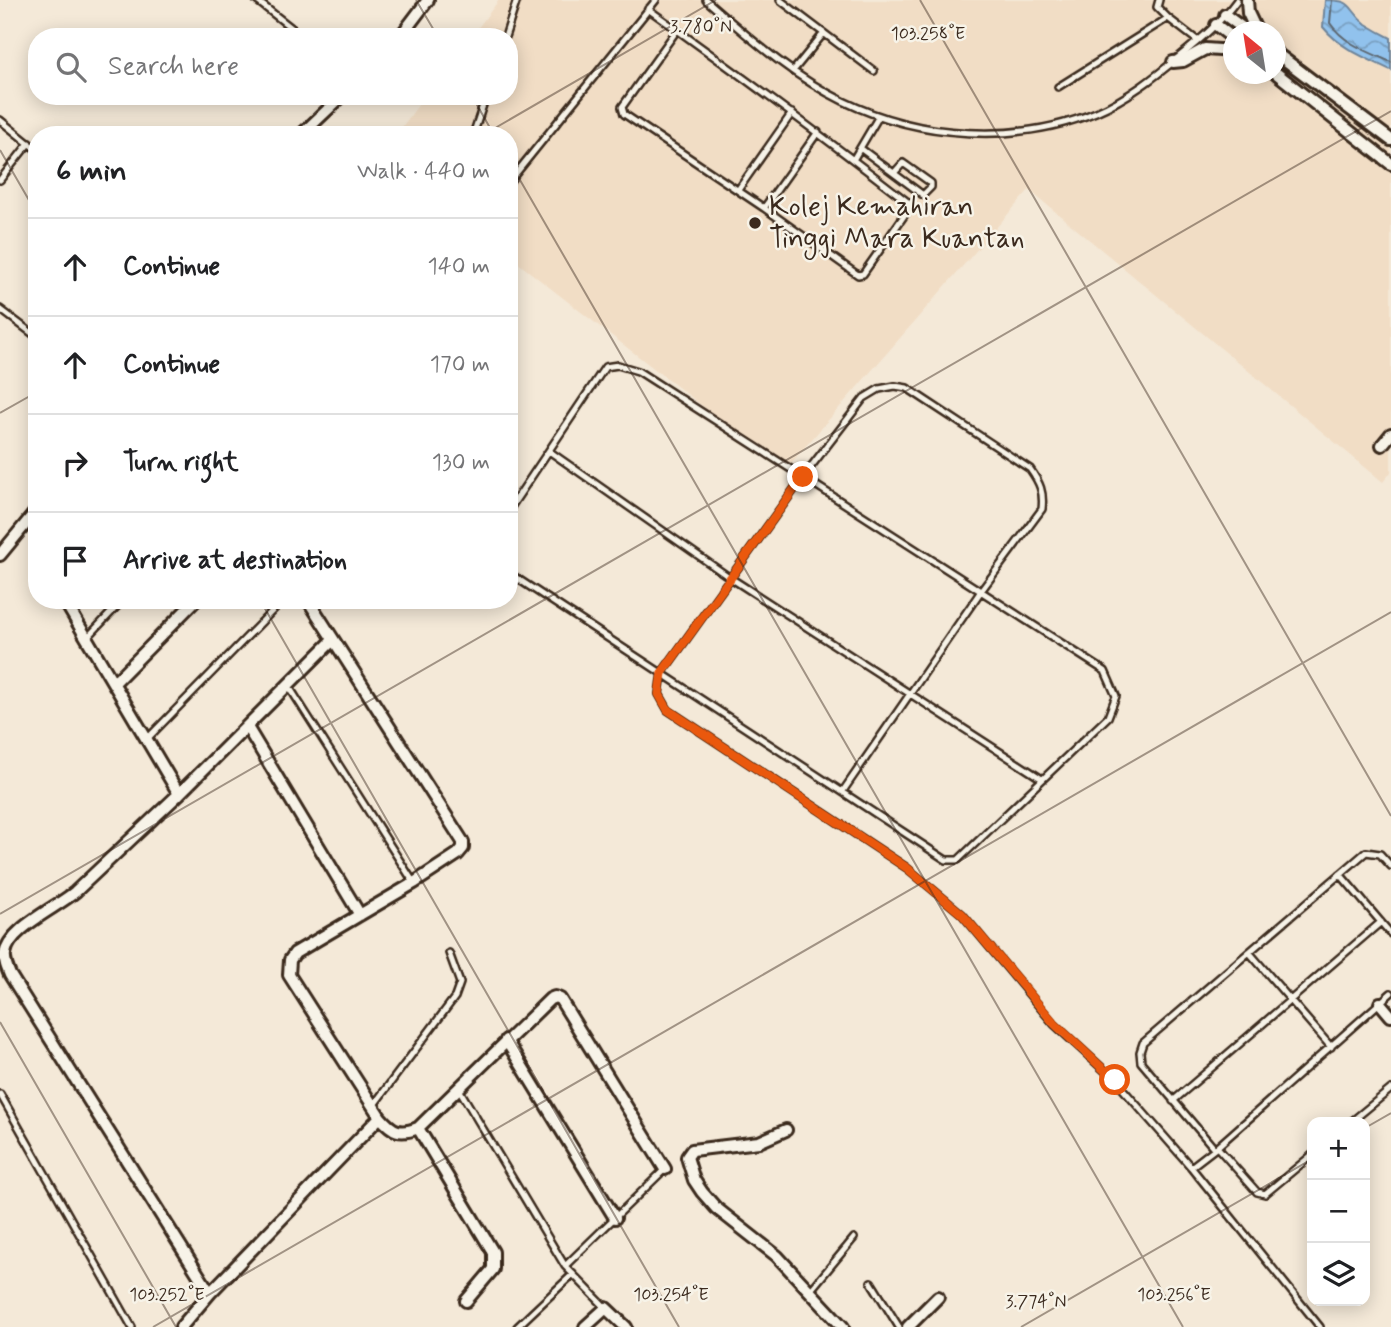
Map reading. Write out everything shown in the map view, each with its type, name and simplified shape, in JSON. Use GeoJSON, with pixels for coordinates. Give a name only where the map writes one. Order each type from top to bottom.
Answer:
{"type":"FeatureCollection","features":[{"type":"Feature","properties":{"kind":"street"},"geometry":{"type":"LineString","coordinates":[[407,28],[428,0]]}},
{"type":"Feature","properties":{"kind":"street"},"geometry":{"type":"LineString","coordinates":[[1247,0],[1252,21]]}},
{"type":"Feature","properties":{"kind":"street"},"geometry":{"type":"LineString","coordinates":[[1225,15],[1233,21]]}},
{"type":"Feature","properties":{"kind":"street"},"geometry":{"type":"LineString","coordinates":[[1216,25],[1223,30]]}},
{"type":"Feature","properties":{"kind":"street"},"geometry":{"type":"LineString","coordinates":[[1173,62],[1183,61],[1205,49],[1223,50]]}},
{"type":"Feature","properties":{"kind":"street"},"geometry":{"type":"LineString","coordinates":[[1286,61],[1391,140]]}},
{"type":"Feature","properties":{"kind":"street"},"geometry":{"type":"LineString","coordinates":[[1286,81],[1391,164]]}},
{"type":"Feature","properties":{"kind":"street"},"geometry":{"type":"LineString","coordinates":[[310,126],[333,105]]}},
{"type":"Feature","properties":{"kind":"street"},"geometry":{"type":"LineString","coordinates":[[1382,446],[1391,434]]}},
{"type":"Feature","properties":{"kind":"street"},"geometry":{"type":"LineString","coordinates":[[0,555],[28,521]]}},
{"type":"Feature","properties":{"kind":"street"},"geometry":{"type":"LineString","coordinates":[[69,609],[179,793]]}},
{"type":"Feature","properties":{"kind":"street"},"geometry":{"type":"LineString","coordinates":[[114,682],[187,609]]}},
{"type":"Feature","properties":{"kind":"street"},"geometry":{"type":"LineString","coordinates":[[314,609],[463,842],[463,848],[414,883],[295,953],[288,967],[289,975],[380,1117],[391,1130],[398,1133],[407,1133],[418,1128],[550,999],[560,999],[665,1169]]}},
{"type":"Feature","properties":{"kind":"street"},"geometry":{"type":"LineString","coordinates":[[210,1293],[10,975],[3,959],[10,941],[18,931],[75,892],[247,727],[333,640]]}},
{"type":"Feature","properties":{"kind":"street"},"geometry":{"type":"LineString","coordinates":[[247,727],[360,915]]}},
{"type":"Feature","properties":{"kind":"street"},"geometry":{"type":"LineString","coordinates":[[1380,1003],[1391,1016]]}},
{"type":"Feature","properties":{"kind":"street"},"geometry":{"type":"LineString","coordinates":[[506,1040],[615,1217]]}},
{"type":"Feature","properties":{"kind":"street"},"geometry":{"type":"LineString","coordinates":[[181,1327],[210,1293],[380,1117]]}},
{"type":"Feature","properties":{"kind":"street"},"geometry":{"type":"LineString","coordinates":[[418,1128],[493,1252],[493,1269],[466,1301]]}},
{"type":"Feature","properties":{"kind":"street"},"geometry":{"type":"LineString","coordinates":[[786,1130],[759,1142],[699,1148],[692,1150],[687,1157],[694,1180],[709,1200],[777,1256],[844,1327]]}},
{"type":"Feature","properties":{"kind":"street"},"geometry":{"type":"LineString","coordinates":[[908,1327],[937,1297]]}},
{"type":"Feature","properties":{"kind":"street"},"geometry":{"type":"LineString","coordinates":[[585,1327],[606,1308],[626,1327]]}},
{"type":"Feature","properties":{"kind":"lane"},"geometry":{"type":"LineString","coordinates":[[256,0],[292,28]]}},
{"type":"Feature","properties":{"kind":"lane"},"geometry":{"type":"LineString","coordinates":[[508,28],[517,0]]}},
{"type":"Feature","properties":{"kind":"lane"},"geometry":{"type":"LineString","coordinates":[[518,171],[656,0]]}},
{"type":"Feature","properties":{"kind":"lane"},"geometry":{"type":"LineString","coordinates":[[706,0],[770,55],[841,100],[907,125],[936,131],[991,132],[1038,127],[1073,120],[1097,111],[1142,86],[1173,62],[1216,25],[1237,0]]}},
{"type":"Feature","properties":{"kind":"lane"},"geometry":{"type":"LineString","coordinates":[[780,0],[874,71]]}},
{"type":"Feature","properties":{"kind":"lane"},"geometry":{"type":"LineString","coordinates":[[1159,0],[1157,7],[1198,41]]}},
{"type":"Feature","properties":{"kind":"lane"},"geometry":{"type":"LineString","coordinates":[[648,9],[818,132],[909,203],[863,274],[858,275],[624,114],[622,107],[677,30]]}},
{"type":"Feature","properties":{"kind":"lane"},"geometry":{"type":"LineString","coordinates":[[1058,86],[1168,18]]}},
{"type":"Feature","properties":{"kind":"lane"},"geometry":{"type":"LineString","coordinates":[[793,71],[824,33]]}},
{"type":"Feature","properties":{"kind":"lane"},"geometry":{"type":"LineString","coordinates":[[476,126],[483,105]]}},
{"type":"Feature","properties":{"kind":"lane"},"geometry":{"type":"LineString","coordinates":[[738,190],[792,113]]}},
{"type":"Feature","properties":{"kind":"lane"},"geometry":{"type":"LineString","coordinates":[[853,160],[879,116]]}},
{"type":"Feature","properties":{"kind":"lane"},"geometry":{"type":"LineString","coordinates":[[0,121],[28,142]]}},
{"type":"Feature","properties":{"kind":"lane"},"geometry":{"type":"LineString","coordinates":[[764,208],[818,132]]}},
{"type":"Feature","properties":{"kind":"lane"},"geometry":{"type":"LineString","coordinates":[[0,180],[28,144]]}},
{"type":"Feature","properties":{"kind":"lane"},"geometry":{"type":"LineString","coordinates":[[860,148],[923,195],[931,187],[931,184],[903,163],[894,173]]}},
{"type":"Feature","properties":{"kind":"lane"},"geometry":{"type":"LineString","coordinates":[[0,309],[28,330]]}},
{"type":"Feature","properties":{"kind":"lane"},"geometry":{"type":"LineString","coordinates":[[518,497],[605,367],[618,365],[638,371],[1105,670],[1116,696],[1108,717],[958,860],[952,862],[518,579]]}},
{"type":"Feature","properties":{"kind":"lane"},"geometry":{"type":"LineString","coordinates":[[843,791],[981,591],[1042,509],[1044,495],[1030,469],[907,388],[895,386],[879,389],[864,398],[803,477],[662,673],[659,694],[668,710],[907,868],[962,914],[1055,1024],[1115,1080],[1191,1167],[1320,1327]]}},
{"type":"Feature","properties":{"kind":"lane"},"geometry":{"type":"LineString","coordinates":[[549,451],[729,577],[1042,779]]}},
{"type":"Feature","properties":{"kind":"lane"},"geometry":{"type":"LineString","coordinates":[[87,638],[114,609]]}},
{"type":"Feature","properties":{"kind":"lane"},"geometry":{"type":"LineString","coordinates":[[148,738],[274,609]]}},
{"type":"Feature","properties":{"kind":"lane"},"geometry":{"type":"LineString","coordinates":[[288,685],[414,883]]}},
{"type":"Feature","properties":{"kind":"lane"},"geometry":{"type":"LineString","coordinates":[[1307,1159],[1265,1194],[1257,1192],[1173,1101],[1141,1062],[1140,1052],[1143,1043],[1366,852],[1380,854],[1391,866]]}},
{"type":"Feature","properties":{"kind":"lane"},"geometry":{"type":"LineString","coordinates":[[1340,874],[1391,934]]}},
{"type":"Feature","properties":{"kind":"lane"},"geometry":{"type":"LineString","coordinates":[[1173,1101],[1381,922]]}},
{"type":"Feature","properties":{"kind":"lane"},"geometry":{"type":"LineString","coordinates":[[1249,952],[1331,1047]]}},
{"type":"Feature","properties":{"kind":"lane"},"geometry":{"type":"LineString","coordinates":[[373,1106],[455,997],[460,983],[449,953]]}},
{"type":"Feature","properties":{"kind":"lane"},"geometry":{"type":"LineString","coordinates":[[1191,1167],[1391,993]]}},
{"type":"Feature","properties":{"kind":"lane"},"geometry":{"type":"LineString","coordinates":[[458,1088],[565,1266],[606,1308]]}},
{"type":"Feature","properties":{"kind":"lane"},"geometry":{"type":"LineString","coordinates":[[1357,1117],[1391,1089]]}},
{"type":"Feature","properties":{"kind":"lane"},"geometry":{"type":"LineString","coordinates":[[0,1094],[132,1327]]}},
{"type":"Feature","properties":{"kind":"lane"},"geometry":{"type":"LineString","coordinates":[[565,1266],[664,1173],[665,1169]]}},
{"type":"Feature","properties":{"kind":"lane"},"geometry":{"type":"LineString","coordinates":[[810,1292],[854,1238]]}},
{"type":"Feature","properties":{"kind":"lane"},"geometry":{"type":"LineString","coordinates":[[517,1327],[573,1274]]}},
{"type":"Feature","properties":{"kind":"lane"},"geometry":{"type":"LineString","coordinates":[[871,1282],[899,1327]]}},
{"type":"Feature","properties":{"kind":"shaded area","name":"Kolej Kemahiran Tinggi Mara Kuantan"},"geometry":{"type":"Polygon","coordinates":[[[499,0],[1391,0],[1391,472],[1383,482],[1029,190],[785,470],[518,263],[518,126],[403,126],[418,105],[518,105],[518,28],[478,28],[499,0]]]}},
{"type":"Feature","properties":{"kind":"water"},"geometry":{"type":"Polygon","coordinates":[[[1325,0],[1346,3],[1366,24],[1391,38],[1391,70],[1354,52],[1330,35],[1323,27],[1325,0]]]}},
{"type":"Feature","properties":{"kind":"place","name":"Kolej Kemahiran Tinggi Mara Kuantan"},"geometry":{"type":"Point","coordinates":[755,223]}},
{"type":"Feature","properties":{"kind":"route"},"geometry":{"type":"LineString","coordinates":[[803,477],[662,673],[659,694],[668,710],[907,868],[942,895],[962,914],[1055,1024],[1115,1080]]}}]}
